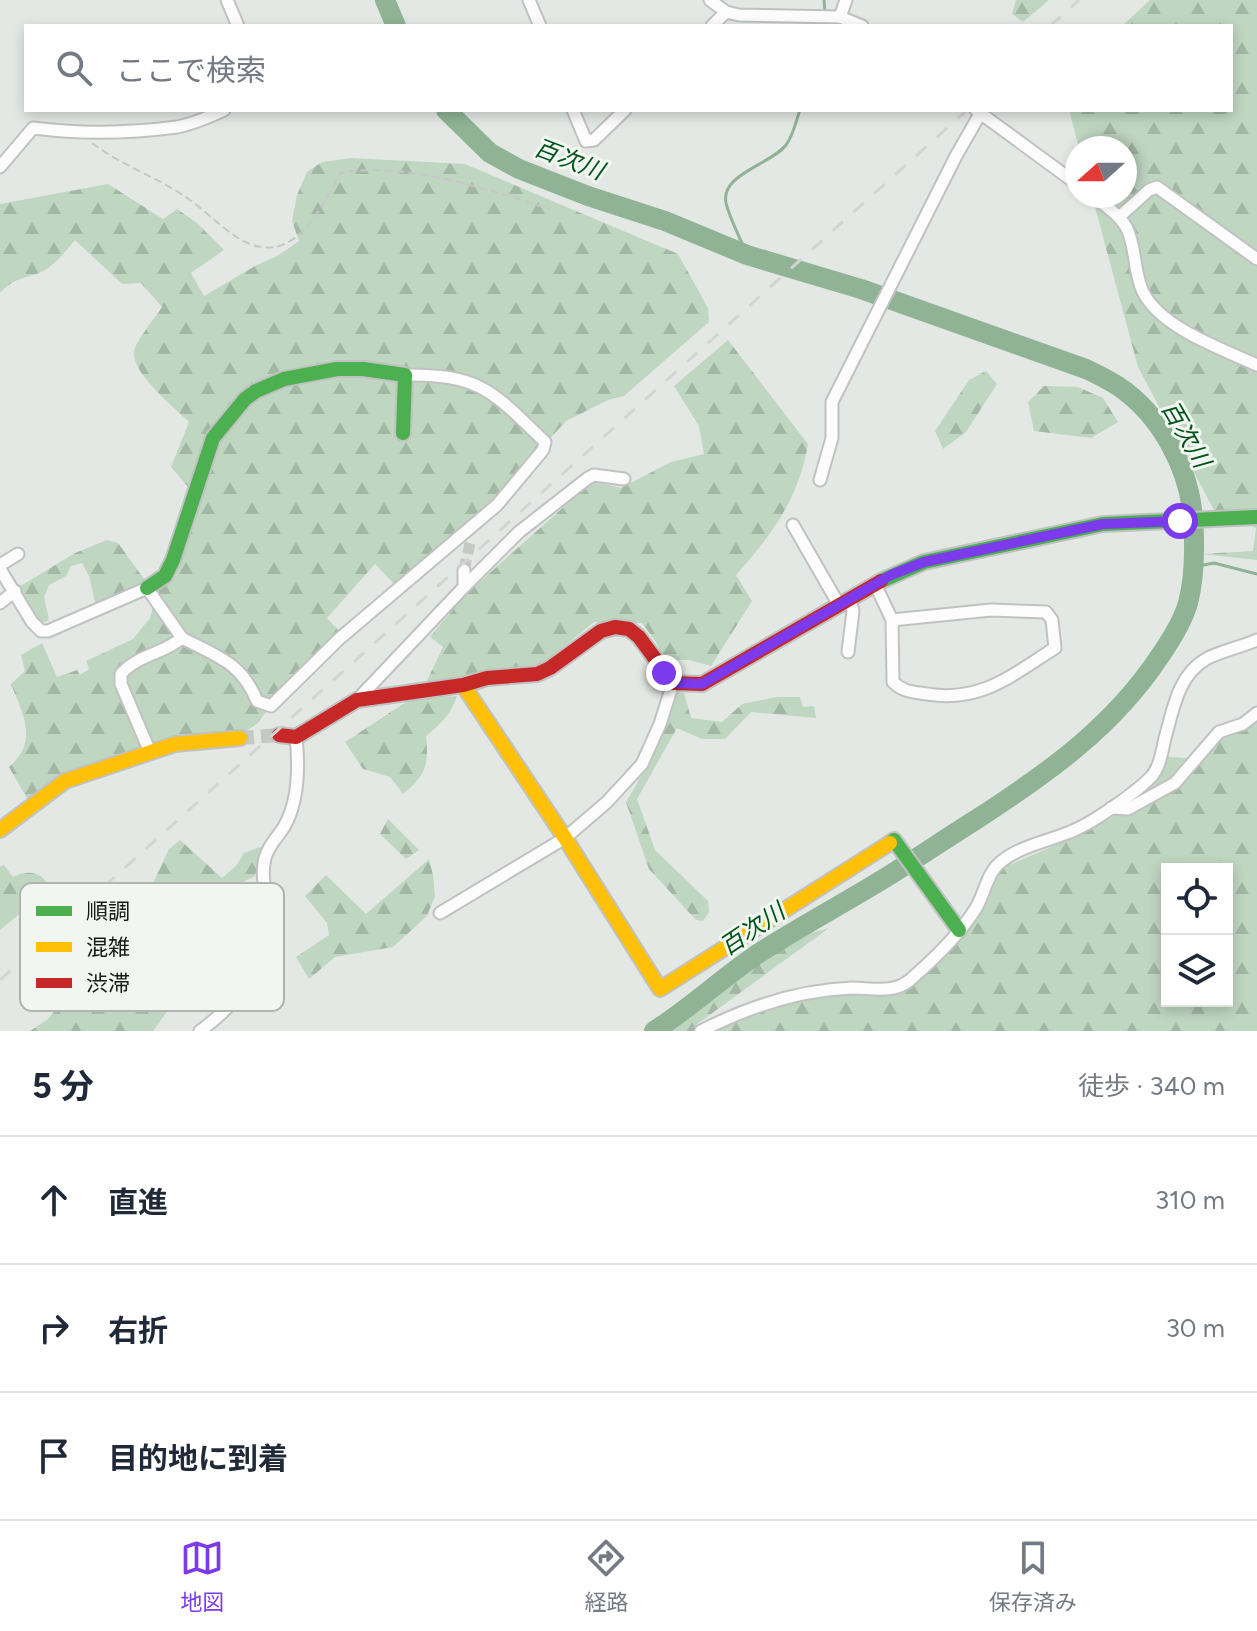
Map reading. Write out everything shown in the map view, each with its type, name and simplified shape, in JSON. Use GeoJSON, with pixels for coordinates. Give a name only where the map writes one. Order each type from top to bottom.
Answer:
{"type":"FeatureCollection","features":[{"type":"Feature","properties":{"kind":"street"},"geometry":{"type":"LineString","coordinates":[[227,0],[237,24]]}},
{"type":"Feature","properties":{"kind":"street"},"geometry":{"type":"LineString","coordinates":[[529,0],[539,24]]}},
{"type":"Feature","properties":{"kind":"street"},"geometry":{"type":"LineString","coordinates":[[710,0],[726,12],[830,17],[855,24]]}},
{"type":"Feature","properties":{"kind":"street"},"geometry":{"type":"LineString","coordinates":[[830,17],[846,0]]}},
{"type":"Feature","properties":{"kind":"street"},"geometry":{"type":"LineString","coordinates":[[714,24],[726,12]]}},
{"type":"Feature","properties":{"kind":"street"},"geometry":{"type":"LineString","coordinates":[[0,167],[33,128],[56,131],[173,128],[219,112]]}},
{"type":"Feature","properties":{"kind":"street"},"geometry":{"type":"LineString","coordinates":[[574,112],[586,141],[594,140],[623,112]]}},
{"type":"Feature","properties":{"kind":"street"},"geometry":{"type":"LineString","coordinates":[[820,480],[832,438],[832,402],[978,112],[1065,175]]}},
{"type":"Feature","properties":{"kind":"street"},"geometry":{"type":"LineString","coordinates":[[1119,217],[1149,190],[1157,187],[1257,259]]}},
{"type":"Feature","properties":{"kind":"street"},"geometry":{"type":"LineString","coordinates":[[1108,208],[1119,217],[1128,231],[1144,292],[1153,305],[1177,326],[1257,365]]}},
{"type":"Feature","properties":{"kind":"street"},"geometry":{"type":"LineString","coordinates":[[18,554],[0,567],[32,622],[41,631],[48,631],[147,588],[165,576],[173,560],[213,438],[222,423],[247,396],[268,383],[289,376],[349,368],[465,379],[502,400],[545,442],[543,450],[472,533],[374,608],[271,706],[257,701],[241,672],[182,638],[147,588]]}},
{"type":"Feature","properties":{"kind":"street"},"geometry":{"type":"LineString","coordinates":[[403,433],[405,375]]}},
{"type":"Feature","properties":{"kind":"street"},"geometry":{"type":"LineString","coordinates":[[279,735],[296,737],[357,700],[519,532],[588,478],[594,475],[624,479]]}},
{"type":"Feature","properties":{"kind":"street"},"geometry":{"type":"LineString","coordinates":[[673,683],[702,684],[875,584],[924,562],[1103,524],[1257,517]]}},
{"type":"Feature","properties":{"kind":"street"},"geometry":{"type":"LineString","coordinates":[[793,525],[853,611],[848,652]]}},
{"type":"Feature","properties":{"kind":"street"},"geometry":{"type":"LineString","coordinates":[[464,570],[464,587]]}},
{"type":"Feature","properties":{"kind":"street"},"geometry":{"type":"LineString","coordinates":[[875,584],[892,620],[893,682],[902,690],[938,696],[966,695],[994,687],[1055,648],[1052,620],[1046,612],[991,610],[892,620]]}},
{"type":"Feature","properties":{"kind":"street"},"geometry":{"type":"LineString","coordinates":[[0,603],[15,591]]}},
{"type":"Feature","properties":{"kind":"street"},"geometry":{"type":"LineString","coordinates":[[357,700],[463,685],[487,678],[537,674],[601,631],[615,627],[629,629],[639,637],[673,683]]}},
{"type":"Feature","properties":{"kind":"street"},"geometry":{"type":"LineString","coordinates":[[150,752],[121,684],[121,674],[135,661],[174,645],[182,638]]}},
{"type":"Feature","properties":{"kind":"street"},"geometry":{"type":"LineString","coordinates":[[701,1031],[733,1015],[783,999],[851,988],[896,988],[909,982],[959,930],[977,906],[985,885],[999,863],[1012,854],[1073,831],[1111,808],[1152,777],[1177,695],[1187,676],[1205,660],[1257,640]]}},
{"type":"Feature","properties":{"kind":"street"},"geometry":{"type":"LineString","coordinates":[[440,913],[565,838],[636,773],[660,724],[673,683]]}},
{"type":"Feature","properties":{"kind":"street"},"geometry":{"type":"LineString","coordinates":[[463,685],[660,989],[894,840],[959,930]]}},
{"type":"Feature","properties":{"kind":"street"},"geometry":{"type":"LineString","coordinates":[[1111,808],[1128,809],[1175,783],[1219,732],[1243,724],[1257,713]]}},
{"type":"Feature","properties":{"kind":"street"},"geometry":{"type":"LineString","coordinates":[[265,883],[265,859],[270,843],[285,826],[293,802],[299,763],[296,737]]}},
{"type":"Feature","properties":{"kind":"street"},"geometry":{"type":"LineString","coordinates":[[0,830],[65,781],[175,744],[240,738]]}},
{"type":"Feature","properties":{"kind":"street"},"geometry":{"type":"LineString","coordinates":[[200,1031],[225,1011]]}},
{"type":"Feature","properties":{"kind":"path"},"geometry":{"type":"LineString","coordinates":[[91,143],[181,194],[235,237],[268,250],[288,244],[308,225],[340,173],[352,170],[426,175],[549,209]]}},
{"type":"Feature","properties":{"kind":"green space"},"geometry":{"type":"Polygon","coordinates":[[[1016,0],[1049,0],[1023,22],[1012,14],[1016,0]]]}},
{"type":"Feature","properties":{"kind":"green space"},"geometry":{"type":"Polygon","coordinates":[[[1150,0],[1257,0],[1257,560],[1202,554],[1253,551],[1256,528],[1215,512],[1138,367],[1095,208],[1137,208],[1137,136],[1076,136],[1070,112],[1233,112],[1233,24],[1124,24],[1150,0]]]}},
{"type":"Feature","properties":{"kind":"green space"},"geometry":{"type":"Polygon","coordinates":[[[351,158],[465,164],[678,254],[708,308],[709,322],[624,396],[608,400],[566,421],[475,520],[395,585],[375,564],[327,618],[340,632],[291,678],[258,723],[245,732],[176,739],[29,802],[9,767],[24,747],[26,737],[24,717],[11,684],[25,671],[21,655],[42,643],[57,677],[77,670],[80,675],[89,669],[86,661],[133,639],[150,618],[159,587],[176,575],[200,501],[171,467],[189,422],[146,379],[135,360],[135,347],[162,307],[141,283],[122,284],[75,240],[45,270],[13,282],[0,293],[0,204],[108,184],[163,219],[177,209],[197,223],[224,250],[191,273],[204,296],[299,241],[292,221],[297,195],[307,172],[322,162],[351,158]]]}},
{"type":"Feature","properties":{"kind":"green space"},"geometry":{"type":"Polygon","coordinates":[[[728,340],[808,444],[791,499],[761,545],[736,575],[752,601],[711,666],[689,660],[664,660],[642,623],[594,622],[534,669],[426,683],[443,647],[430,637],[466,594],[585,488],[596,482],[621,488],[671,462],[704,454],[699,426],[674,386],[728,340]]]}},
{"type":"Feature","properties":{"kind":"green space"},"geometry":{"type":"Polygon","coordinates":[[[986,371],[997,384],[966,432],[943,449],[935,431],[969,380],[986,371]]]}},
{"type":"Feature","properties":{"kind":"green space"},"geometry":{"type":"Polygon","coordinates":[[[1044,386],[1078,387],[1103,398],[1118,422],[1091,438],[1034,431],[1028,402],[1044,386]]]}},
{"type":"Feature","properties":{"kind":"green space"},"geometry":{"type":"Polygon","coordinates":[[[107,540],[118,543],[147,583],[96,606],[89,576],[82,563],[71,566],[66,576],[49,585],[44,597],[49,620],[41,624],[19,587],[75,553],[107,540]]]}},
{"type":"Feature","properties":{"kind":"green space"},"geometry":{"type":"Polygon","coordinates":[[[675,692],[684,693],[691,718],[722,722],[742,704],[776,697],[800,697],[803,707],[814,706],[816,718],[751,712],[725,739],[702,739],[677,728],[637,799],[655,850],[708,901],[709,912],[703,921],[696,920],[649,869],[626,802],[655,749],[675,692]]]}},
{"type":"Feature","properties":{"kind":"green space"},"geometry":{"type":"Polygon","coordinates":[[[457,696],[445,718],[426,736],[424,769],[403,794],[390,777],[363,769],[345,742],[409,700],[457,696]]]}},
{"type":"Feature","properties":{"kind":"green space"},"geometry":{"type":"Polygon","coordinates":[[[1257,722],[1257,1031],[671,1031],[710,997],[790,939],[829,928],[696,1025],[833,994],[895,992],[966,929],[1002,868],[1075,837],[1114,816],[1156,783],[1168,757],[1201,759],[1221,736],[1257,722]]]}},
{"type":"Feature","properties":{"kind":"green space"},"geometry":{"type":"Polygon","coordinates":[[[388,819],[419,850],[406,859],[380,834],[388,819]]]}},
{"type":"Feature","properties":{"kind":"green space"},"geometry":{"type":"Polygon","coordinates":[[[180,840],[222,878],[236,866],[244,853],[263,846],[255,876],[241,883],[153,883],[169,849],[180,840]]]}},
{"type":"Feature","properties":{"kind":"green space"},"geometry":{"type":"Polygon","coordinates":[[[429,859],[435,896],[427,916],[393,947],[335,957],[309,979],[296,957],[329,935],[327,923],[305,896],[326,875],[366,914],[429,859]]]}},
{"type":"Feature","properties":{"kind":"green space"},"geometry":{"type":"Polygon","coordinates":[[[4,865],[13,877],[30,873],[40,876],[47,883],[20,883],[20,914],[0,930],[0,867],[4,865]]]}},
{"type":"Feature","properties":{"kind":"green space"},"geometry":{"type":"Polygon","coordinates":[[[55,1011],[167,1011],[153,1031],[30,1031],[55,1011]]]}},
{"type":"Feature","properties":{"kind":"waterway","name":"百次川"},"geometry":{"type":"LineString","coordinates":[[385,0],[395,24]]}},
{"type":"Feature","properties":{"kind":"waterway"},"geometry":{"type":"LineString","coordinates":[[824,0],[825,12]]}},
{"type":"Feature","properties":{"kind":"waterway","name":"百次川"},"geometry":{"type":"LineString","coordinates":[[448,112],[490,153],[519,169],[665,221],[747,255],[861,289],[1086,369],[1118,386],[1147,412],[1170,444],[1186,480],[1194,529],[1194,561],[1186,610],[1160,656],[1122,705],[1078,747],[1003,802],[756,955],[654,1031]]}},
{"type":"Feature","properties":{"kind":"waterway"},"geometry":{"type":"LineString","coordinates":[[747,255],[728,209],[726,193],[739,177],[786,145],[799,112]]}},
{"type":"Feature","properties":{"kind":"waterway"},"geometry":{"type":"LineString","coordinates":[[1193,567],[1214,563],[1257,574]]}},
{"type":"Feature","properties":{"kind":"tunnel"},"geometry":{"type":"LineString","coordinates":[[464,570],[471,539]]}},
{"type":"Feature","properties":{"kind":"tunnel"},"geometry":{"type":"LineString","coordinates":[[240,738],[279,735]]}},
{"type":"Feature","properties":{"kind":"railway"},"geometry":{"type":"LineString","coordinates":[[1052,24],[1079,0]]}},
{"type":"Feature","properties":{"kind":"railway"},"geometry":{"type":"LineString","coordinates":[[108,883],[965,112]]}},
{"type":"Feature","properties":{"kind":"railway"},"geometry":{"type":"LineString","coordinates":[[0,980],[20,962]]}},
{"type":"Feature","properties":{"kind":"traffic: fast"},"geometry":{"type":"LineString","coordinates":[[147,588],[165,576],[173,560],[213,438],[245,399],[256,391],[284,379],[337,369],[405,375],[403,433]]}},
{"type":"Feature","properties":{"kind":"traffic: fast"},"geometry":{"type":"LineString","coordinates":[[881,581],[924,562],[1103,524],[1257,517]]}},
{"type":"Feature","properties":{"kind":"traffic: fast"},"geometry":{"type":"LineString","coordinates":[[890,843],[894,840],[959,930]]}},
{"type":"Feature","properties":{"kind":"traffic: slow"},"geometry":{"type":"LineString","coordinates":[[463,685],[660,989],[890,843]]}},
{"type":"Feature","properties":{"kind":"traffic: slow"},"geometry":{"type":"LineString","coordinates":[[0,830],[65,781],[175,744],[240,738]]}},
{"type":"Feature","properties":{"kind":"traffic: jam"},"geometry":{"type":"LineString","coordinates":[[279,735],[296,737],[357,700],[463,685],[487,678],[537,674],[601,631],[615,627],[629,629],[639,637],[673,683],[702,684],[881,581]]}},
{"type":"Feature","properties":{"kind":"route"},"geometry":{"type":"LineString","coordinates":[[664,673],[673,683],[702,684],[891,575],[924,562],[1103,524],[1180,521]]}}]}
